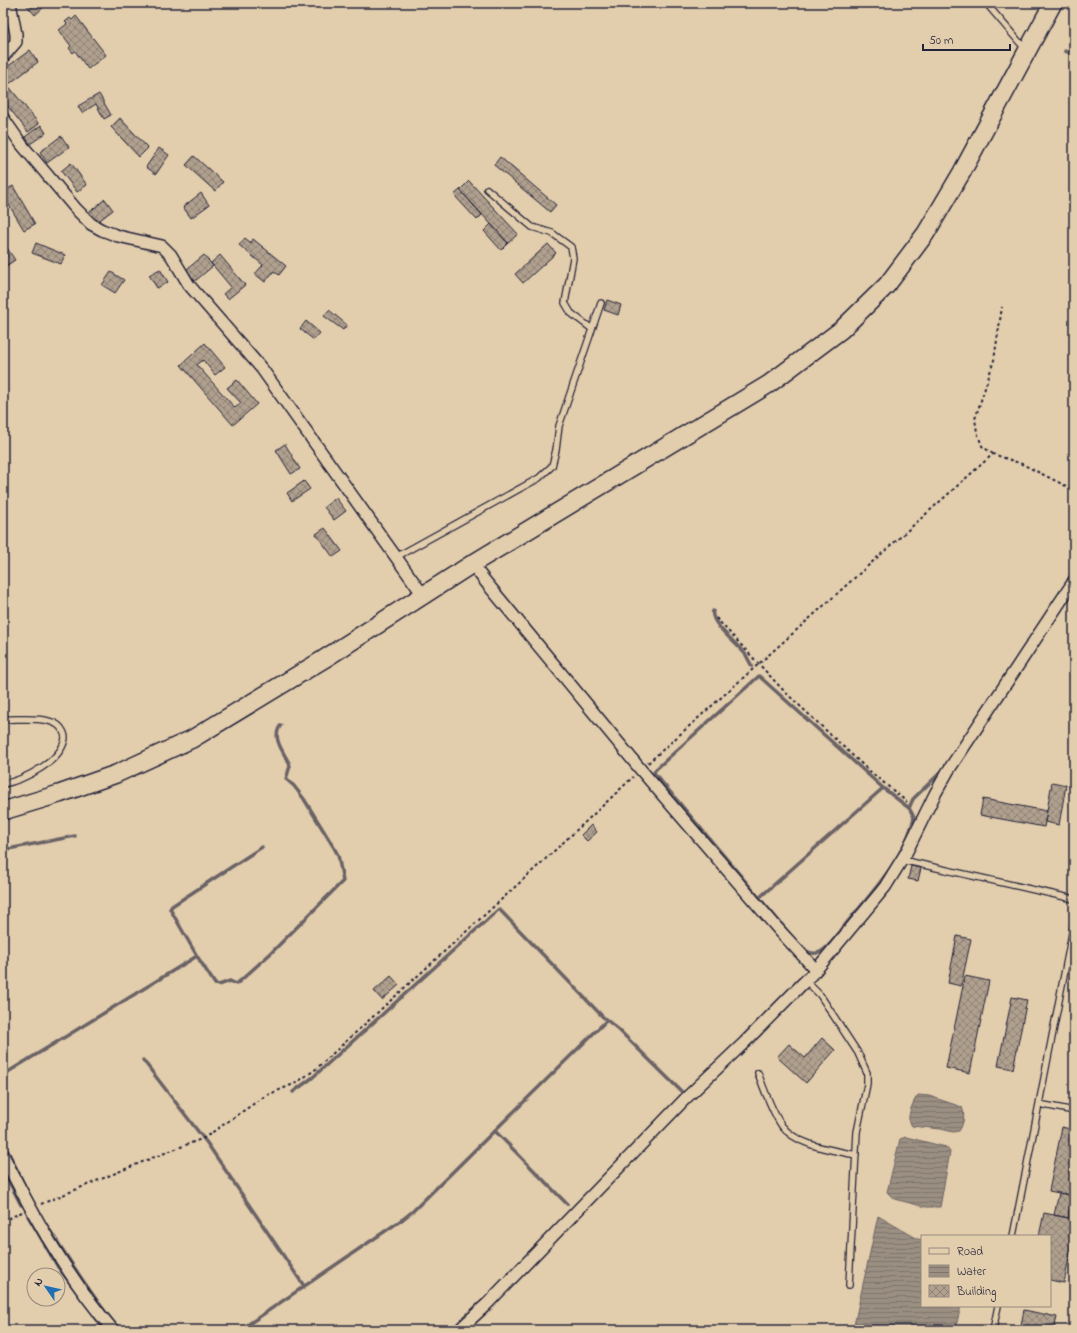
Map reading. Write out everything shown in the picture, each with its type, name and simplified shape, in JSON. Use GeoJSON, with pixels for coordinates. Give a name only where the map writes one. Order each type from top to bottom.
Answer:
{"type":"FeatureCollection","features":[{"type":"Feature","properties":{"kind":"main road"},"geometry":{"type":"LineString","coordinates":[[3,811],[59,794],[116,774],[192,739],[324,659],[423,594],[769,384],[841,330],[887,285],[926,233],[962,172],[1053,3]]}},
{"type":"Feature","properties":{"kind":"street"},"geometry":{"type":"LineString","coordinates":[[3,57],[16,42],[16,34],[10,3]]}},
{"type":"Feature","properties":{"kind":"street"},"geometry":{"type":"LineString","coordinates":[[3,118],[27,151],[76,209],[91,224],[118,236],[162,246],[171,255],[189,285],[262,369],[423,594]]}},
{"type":"Feature","properties":{"kind":"street"},"geometry":{"type":"LineString","coordinates":[[472,564],[490,588],[641,770],[779,930],[816,970]]}},
{"type":"Feature","properties":{"kind":"street"},"geometry":{"type":"LineString","coordinates":[[459,1330],[487,1304],[686,1098],[745,1042],[816,970],[884,887],[902,860],[948,771],[1074,581]]}},
{"type":"Feature","properties":{"kind":"street"},"geometry":{"type":"LineString","coordinates":[[3,1155],[30,1209],[68,1270],[113,1330]]}},
{"type":"Feature","properties":{"kind":"lane"},"geometry":{"type":"LineString","coordinates":[[986,3],[1028,51]]}},
{"type":"Feature","properties":{"kind":"lane"},"geometry":{"type":"LineString","coordinates":[[487,189],[532,227],[552,233],[571,247],[573,258],[565,303],[571,313],[592,329]]}},
{"type":"Feature","properties":{"kind":"lane"},"geometry":{"type":"LineString","coordinates":[[396,557],[539,478],[552,466],[559,426],[601,303]]}},
{"type":"Feature","properties":{"kind":"lane"},"geometry":{"type":"LineString","coordinates":[[3,719],[47,720],[59,726],[65,735],[64,746],[57,756],[36,772],[3,784]]}},
{"type":"Feature","properties":{"kind":"lane"},"geometry":{"type":"LineString","coordinates":[[902,860],[1074,899]]}},
{"type":"Feature","properties":{"kind":"lane"},"geometry":{"type":"LineString","coordinates":[[1012,1235],[1040,1104],[1074,923]]}},
{"type":"Feature","properties":{"kind":"lane"},"geometry":{"type":"LineString","coordinates":[[806,981],[820,995],[854,1046],[867,1073],[867,1084],[857,1132],[849,1285]]}},
{"type":"Feature","properties":{"kind":"lane"},"geometry":{"type":"LineString","coordinates":[[758,1073],[768,1100],[782,1126],[792,1136],[815,1146],[856,1155]]}},
{"type":"Feature","properties":{"kind":"lane"},"geometry":{"type":"LineString","coordinates":[[1040,1104],[1074,1111]]}},
{"type":"Feature","properties":{"kind":"lane"},"geometry":{"type":"LineString","coordinates":[[993,1330],[998,1307]]}},
{"type":"Feature","properties":{"kind":"path"},"geometry":{"type":"LineString","coordinates":[[1002,307],[994,360],[975,419],[977,432],[982,446],[993,454],[1022,464],[1074,490]]}},
{"type":"Feature","properties":{"kind":"path"},"geometry":{"type":"LineString","coordinates":[[3,1221],[152,1158],[204,1138],[265,1096],[296,1083],[316,1069],[543,862],[641,770],[993,454]]}},
{"type":"Feature","properties":{"kind":"path"},"geometry":{"type":"LineString","coordinates":[[716,618],[784,691],[866,768],[907,802]]}},
{"type":"Feature","properties":{"kind":"water"},"geometry":{"type":"Polygon","coordinates":[[[918,1095],[929,1096],[962,1107],[964,1119],[959,1131],[953,1132],[941,1129],[912,1126],[909,1121],[909,1114],[918,1095]]]}},
{"type":"Feature","properties":{"kind":"water"},"geometry":{"type":"Polygon","coordinates":[[[906,1137],[946,1147],[950,1152],[940,1207],[926,1207],[894,1199],[887,1192],[900,1139],[906,1137]]]}},
{"type":"Feature","properties":{"kind":"water"},"geometry":{"type":"Polygon","coordinates":[[[878,1216],[921,1240],[921,1307],[961,1307],[955,1330],[853,1330],[878,1216]]]}},
{"type":"Feature","properties":{"kind":"building"},"geometry":{"type":"Polygon","coordinates":[[[25,3],[44,3],[46,5],[35,15],[25,3]]]}},
{"type":"Feature","properties":{"kind":"building"},"geometry":{"type":"Polygon","coordinates":[[[76,16],[106,55],[88,69],[75,51],[73,53],[69,48],[71,46],[59,30],[67,24],[65,22],[70,18],[72,20],[76,16]]]}},
{"type":"Feature","properties":{"kind":"building"},"geometry":{"type":"Polygon","coordinates":[[[30,50],[38,62],[9,84],[3,76],[3,70],[30,50]]]}},
{"type":"Feature","properties":{"kind":"building"},"geometry":{"type":"Polygon","coordinates":[[[3,79],[39,124],[28,132],[3,100],[3,79]]]}},
{"type":"Feature","properties":{"kind":"building"},"geometry":{"type":"Polygon","coordinates":[[[99,94],[111,115],[104,119],[96,104],[82,113],[78,106],[99,94]]]}},
{"type":"Feature","properties":{"kind":"building"},"geometry":{"type":"Polygon","coordinates":[[[120,118],[148,148],[139,157],[111,127],[120,118]]]}},
{"type":"Feature","properties":{"kind":"building"},"geometry":{"type":"Polygon","coordinates":[[[41,125],[46,133],[30,144],[25,137],[41,125]]]}},
{"type":"Feature","properties":{"kind":"building"},"geometry":{"type":"Polygon","coordinates":[[[61,136],[69,147],[47,163],[40,152],[61,136]]]}},
{"type":"Feature","properties":{"kind":"building"},"geometry":{"type":"Polygon","coordinates":[[[159,148],[169,155],[156,174],[146,167],[159,148]]]}},
{"type":"Feature","properties":{"kind":"building"},"geometry":{"type":"Polygon","coordinates":[[[194,156],[223,182],[215,191],[186,165],[194,156]]]}},
{"type":"Feature","properties":{"kind":"building"},"geometry":{"type":"Polygon","coordinates":[[[500,157],[556,205],[550,212],[494,165],[500,157]]]}},
{"type":"Feature","properties":{"kind":"building"},"geometry":{"type":"Polygon","coordinates":[[[71,163],[87,185],[77,192],[61,171],[71,163]]]}},
{"type":"Feature","properties":{"kind":"building"},"geometry":{"type":"Polygon","coordinates":[[[469,181],[518,234],[508,243],[460,190],[469,181]]]}},
{"type":"Feature","properties":{"kind":"building"},"geometry":{"type":"Polygon","coordinates":[[[13,186],[35,224],[24,230],[3,195],[3,192],[13,186]]]}},
{"type":"Feature","properties":{"kind":"building"},"geometry":{"type":"Polygon","coordinates":[[[460,190],[482,215],[477,220],[454,195],[460,190]]]}},
{"type":"Feature","properties":{"kind":"building"},"geometry":{"type":"Polygon","coordinates":[[[201,193],[209,205],[191,218],[183,207],[201,193]]]}},
{"type":"Feature","properties":{"kind":"building"},"geometry":{"type":"Polygon","coordinates":[[[105,199],[113,210],[96,223],[88,213],[105,199]]]}},
{"type":"Feature","properties":{"kind":"building"},"geometry":{"type":"Polygon","coordinates":[[[491,224],[508,243],[501,250],[484,231],[491,224]]]}},
{"type":"Feature","properties":{"kind":"building"},"geometry":{"type":"Polygon","coordinates":[[[245,238],[251,243],[253,239],[286,266],[279,275],[274,271],[265,282],[255,274],[263,265],[239,245],[245,238]]]}},
{"type":"Feature","properties":{"kind":"building"},"geometry":{"type":"Polygon","coordinates":[[[36,243],[65,255],[61,264],[32,253],[36,243]]]}},
{"type":"Feature","properties":{"kind":"building"},"geometry":{"type":"Polygon","coordinates":[[[548,244],[556,253],[523,283],[515,274],[548,244]]]}},
{"type":"Feature","properties":{"kind":"building"},"geometry":{"type":"Polygon","coordinates":[[[7,248],[15,260],[3,268],[3,251],[7,248]]]}},
{"type":"Feature","properties":{"kind":"building"},"geometry":{"type":"Polygon","coordinates":[[[204,255],[213,266],[195,281],[186,270],[204,255]]]}},
{"type":"Feature","properties":{"kind":"building"},"geometry":{"type":"Polygon","coordinates":[[[220,255],[245,285],[228,299],[223,294],[231,287],[211,263],[220,255]]]}},
{"type":"Feature","properties":{"kind":"building"},"geometry":{"type":"Polygon","coordinates":[[[160,269],[168,282],[157,288],[149,275],[160,269]]]}},
{"type":"Feature","properties":{"kind":"building"},"geometry":{"type":"Polygon","coordinates":[[[111,272],[124,280],[115,293],[102,285],[111,272]]]}},
{"type":"Feature","properties":{"kind":"building"},"geometry":{"type":"Polygon","coordinates":[[[3,292],[8,304],[3,306],[3,292]]]}},
{"type":"Feature","properties":{"kind":"building"},"geometry":{"type":"Polygon","coordinates":[[[607,300],[621,305],[618,315],[604,310],[607,300]]]}},
{"type":"Feature","properties":{"kind":"building"},"geometry":{"type":"Polygon","coordinates":[[[329,310],[347,325],[343,330],[324,316],[329,310]]]}},
{"type":"Feature","properties":{"kind":"building"},"geometry":{"type":"Polygon","coordinates":[[[306,321],[320,333],[314,340],[300,329],[306,321]]]}},
{"type":"Feature","properties":{"kind":"building"},"geometry":{"type":"Polygon","coordinates":[[[205,343],[225,367],[215,375],[203,360],[197,365],[235,408],[241,403],[227,388],[237,380],[257,404],[233,425],[181,365],[205,343]]]}},
{"type":"Feature","properties":{"kind":"building"},"geometry":{"type":"Polygon","coordinates":[[[285,444],[300,469],[291,474],[276,450],[285,444]]]}},
{"type":"Feature","properties":{"kind":"building"},"geometry":{"type":"Polygon","coordinates":[[[304,481],[310,489],[292,501],[287,493],[304,481]]]}},
{"type":"Feature","properties":{"kind":"building"},"geometry":{"type":"Polygon","coordinates":[[[336,498],[346,511],[334,520],[324,507],[336,498]]]}},
{"type":"Feature","properties":{"kind":"building"},"geometry":{"type":"Polygon","coordinates":[[[325,528],[342,551],[333,557],[316,534],[325,528]]]}},
{"type":"Feature","properties":{"kind":"building"},"geometry":{"type":"Polygon","coordinates":[[[1052,782],[1066,785],[1059,825],[1045,822],[1052,782]]]}},
{"type":"Feature","properties":{"kind":"building"},"geometry":{"type":"Polygon","coordinates":[[[983,799],[1047,811],[1044,827],[980,815],[983,799]]]}},
{"type":"Feature","properties":{"kind":"building"},"geometry":{"type":"Polygon","coordinates":[[[591,825],[597,832],[587,841],[581,835],[591,825]]]}},
{"type":"Feature","properties":{"kind":"building"},"geometry":{"type":"Polygon","coordinates":[[[911,866],[921,868],[918,881],[908,879],[911,866]]]}},
{"type":"Feature","properties":{"kind":"building"},"geometry":{"type":"Polygon","coordinates":[[[957,936],[971,939],[961,986],[948,983],[957,936]]]}},
{"type":"Feature","properties":{"kind":"building"},"geometry":{"type":"Polygon","coordinates":[[[391,976],[399,985],[382,1000],[374,991],[391,976]]]}},
{"type":"Feature","properties":{"kind":"building"},"geometry":{"type":"Polygon","coordinates":[[[965,976],[989,981],[970,1073],[946,1068],[965,976]]]}},
{"type":"Feature","properties":{"kind":"building"},"geometry":{"type":"Polygon","coordinates":[[[1012,997],[1027,1000],[1013,1069],[998,1066],[1012,997]]]}},
{"type":"Feature","properties":{"kind":"building"},"geometry":{"type":"Polygon","coordinates":[[[822,1038],[835,1050],[806,1083],[777,1057],[789,1044],[805,1058],[822,1038]]]}},
{"type":"Feature","properties":{"kind":"building"},"geometry":{"type":"Polygon","coordinates":[[[1062,1127],[1074,1130],[1074,1196],[1049,1191],[1062,1127]]]}},
{"type":"Feature","properties":{"kind":"building"},"geometry":{"type":"Polygon","coordinates":[[[1059,1193],[1072,1195],[1068,1218],[1054,1215],[1059,1193]]]}},
{"type":"Feature","properties":{"kind":"building"},"geometry":{"type":"Polygon","coordinates":[[[1044,1213],[1074,1219],[1074,1232],[1064,1283],[1051,1280],[1051,1235],[1039,1235],[1044,1213]]]}},
{"type":"Feature","properties":{"kind":"building"},"geometry":{"type":"Polygon","coordinates":[[[1024,1310],[1057,1317],[1054,1330],[1020,1330],[1024,1310]]]}},
{"type":"Feature","properties":{"kind":"waterway"},"geometry":{"type":"LineString","coordinates":[[1065,51],[1074,55]]}},
{"type":"Feature","properties":{"kind":"waterway"},"geometry":{"type":"LineString","coordinates":[[1068,580],[1074,571]]}},
{"type":"Feature","properties":{"kind":"waterway"},"geometry":{"type":"LineString","coordinates":[[713,611],[715,622],[746,655],[752,666]]}},
{"type":"Feature","properties":{"kind":"waterway"},"geometry":{"type":"LineString","coordinates":[[759,676],[883,788],[909,808],[914,817],[910,832],[886,874],[837,936],[823,950],[817,953],[808,952],[799,945],[654,773],[655,770],[759,676]]}},
{"type":"Feature","properties":{"kind":"waterway"},"geometry":{"type":"LineString","coordinates":[[197,956],[215,984],[219,985],[230,981],[236,984],[270,954],[343,881],[338,855],[333,846],[304,799],[294,786],[286,779],[290,766],[279,744],[277,734],[281,725]]}},
{"type":"Feature","properties":{"kind":"waterway"},"geometry":{"type":"LineString","coordinates":[[909,808],[913,799],[945,768]]}},
{"type":"Feature","properties":{"kind":"waterway"},"geometry":{"type":"LineString","coordinates":[[759,898],[883,788]]}},
{"type":"Feature","properties":{"kind":"waterway"},"geometry":{"type":"LineString","coordinates":[[3,850],[75,836]]}},
{"type":"Feature","properties":{"kind":"waterway"},"geometry":{"type":"LineString","coordinates":[[3,1075],[197,956],[170,909],[172,906],[262,847]]}},
{"type":"Feature","properties":{"kind":"waterway"},"geometry":{"type":"LineString","coordinates":[[293,1092],[312,1078],[499,909],[603,1017],[618,1029],[683,1093]]}},
{"type":"Feature","properties":{"kind":"waterway"},"geometry":{"type":"LineString","coordinates":[[240,1330],[413,1211],[607,1020]]}},
{"type":"Feature","properties":{"kind":"waterway"},"geometry":{"type":"LineString","coordinates":[[143,1060],[207,1143],[304,1286]]}},
{"type":"Feature","properties":{"kind":"waterway"},"geometry":{"type":"LineString","coordinates":[[495,1131],[567,1204]]}},
{"type":"Feature","properties":{"kind":"waterway"},"geometry":{"type":"LineString","coordinates":[[3,1141],[24,1184]]}},
{"type":"Feature","properties":{"kind":"waterway"},"geometry":{"type":"LineString","coordinates":[[3,1170],[21,1205]]}},
{"type":"Feature","properties":{"kind":"waterway"},"geometry":{"type":"LineString","coordinates":[[28,1216],[58,1267],[84,1302]]}},
{"type":"Feature","properties":{"kind":"waterway"},"geometry":{"type":"LineString","coordinates":[[45,1223],[90,1291],[120,1330]]}},
{"type":"Feature","properties":{"kind":"waterway"},"geometry":{"type":"LineString","coordinates":[[95,1317],[105,1330]]}}]}
